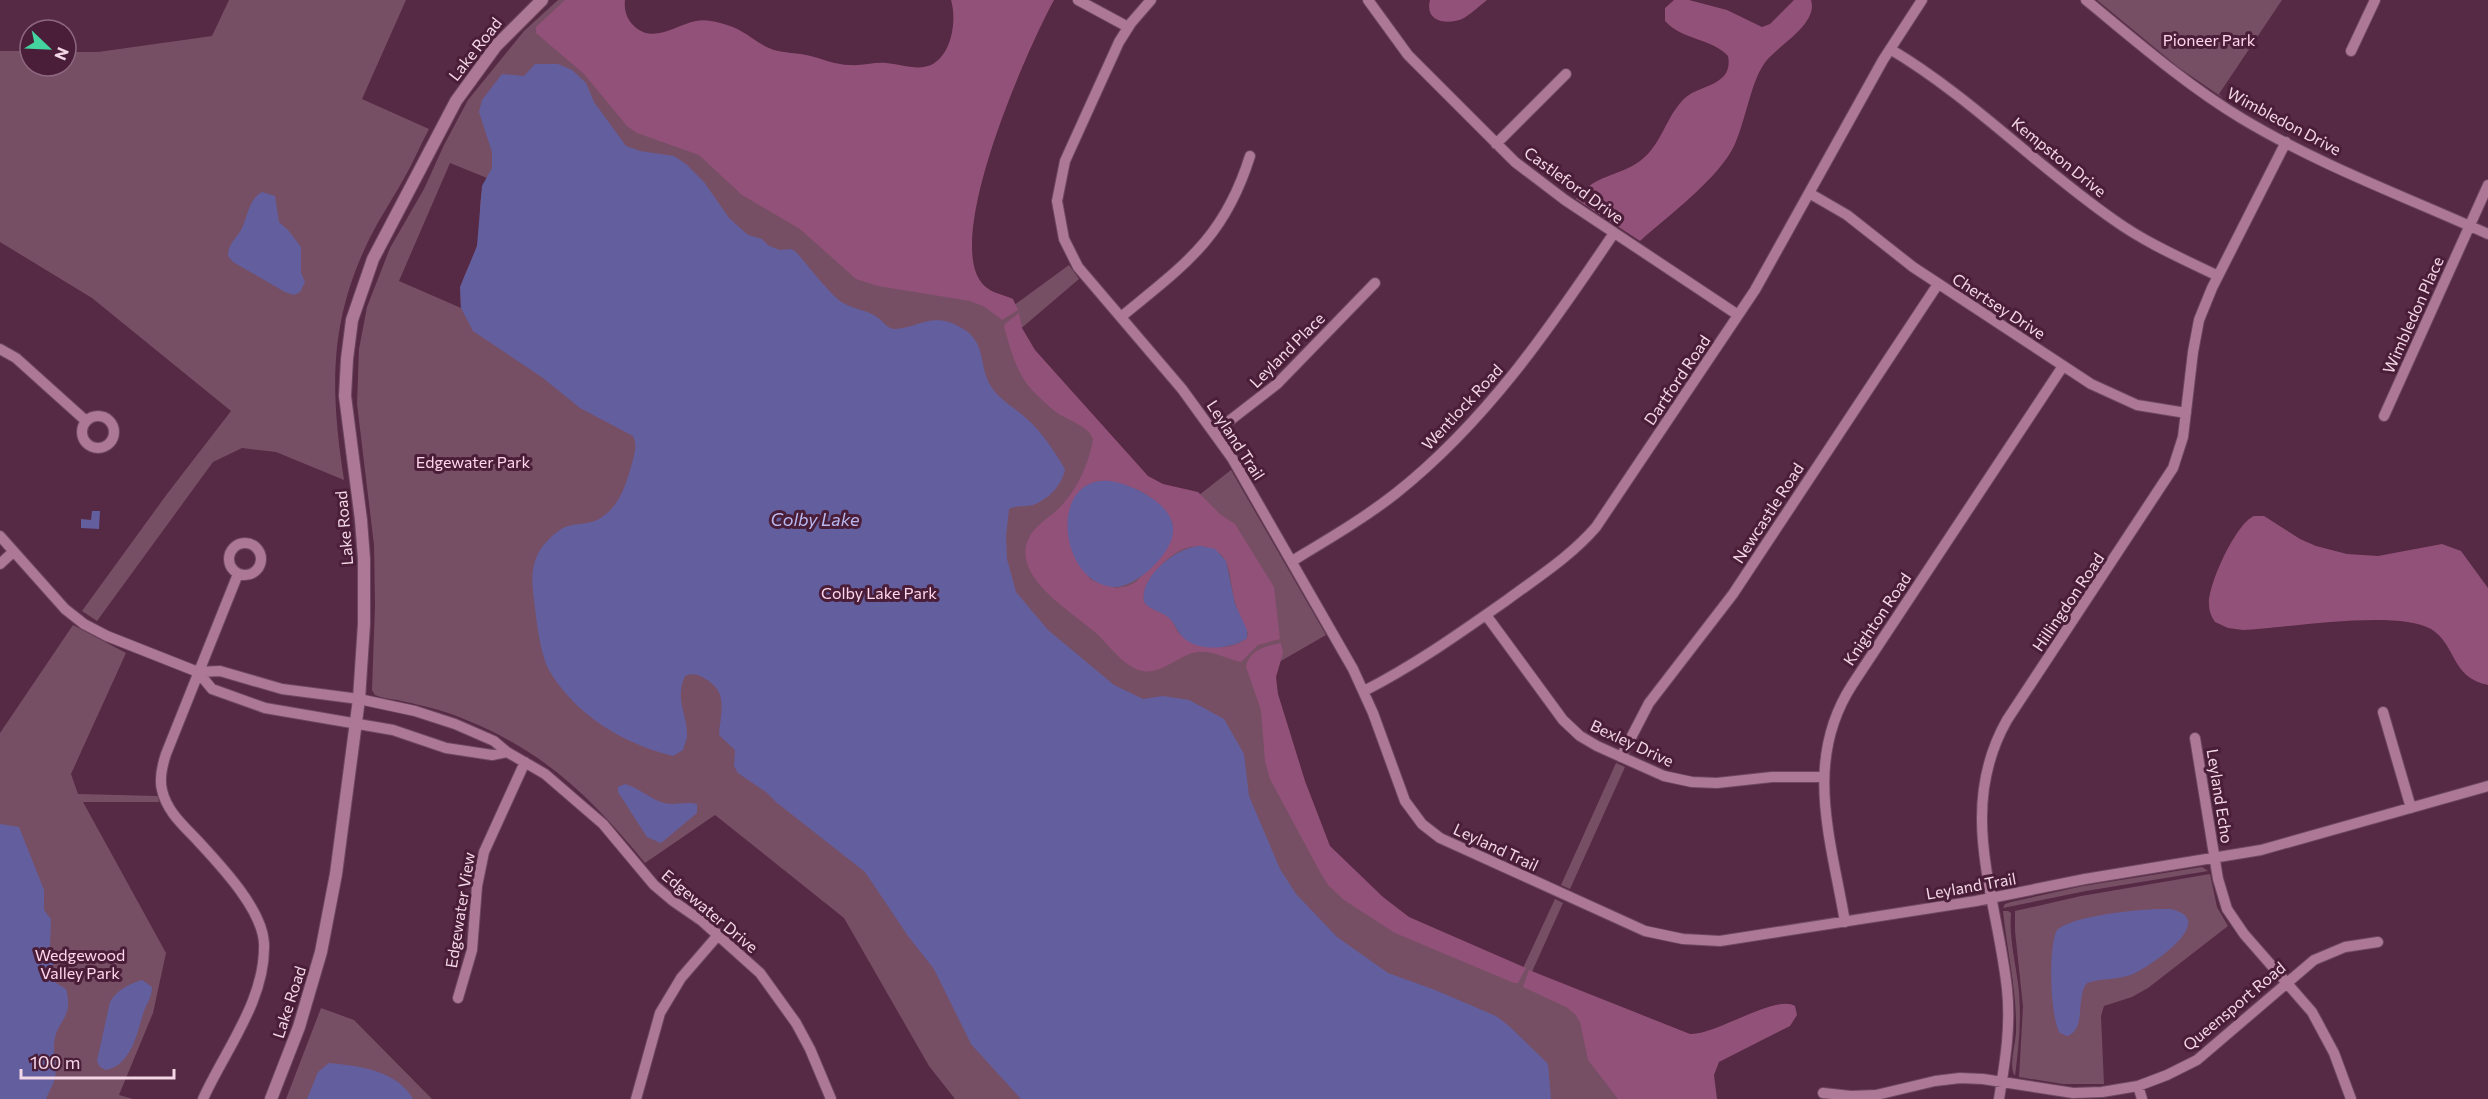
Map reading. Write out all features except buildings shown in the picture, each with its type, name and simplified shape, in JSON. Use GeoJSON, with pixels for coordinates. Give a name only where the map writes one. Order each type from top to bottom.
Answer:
{"type":"FeatureCollection","features":[{"type":"Feature","properties":{"kind":"street","name":"Lake Road"},"geometry":{"type":"LineString","coordinates":[[271,1099],[299,1027],[321,952],[336,874],[359,699],[364,624],[364,559],[345,396],[352,320],[373,259],[456,101],[496,46],[542,0]]}},
{"type":"Feature","properties":{"kind":"street"},"geometry":{"type":"LineString","coordinates":[[1078,0],[1128,27]]}},
{"type":"Feature","properties":{"kind":"street","name":"Leyland Trail"},"geometry":{"type":"LineString","coordinates":[[1151,0],[1128,27],[1116,49],[1065,161],[1057,201],[1060,227],[1072,257],[1215,432],[1346,654],[1364,691],[1405,801],[1422,824],[1437,836],[1633,926],[1673,938],[1720,941],[1992,898],[2098,877],[2215,858],[2289,843],[2488,786]]}},
{"type":"Feature","properties":{"kind":"street","name":"Castleford Drive"},"geometry":{"type":"LineString","coordinates":[[1368,0],[1408,55],[1496,144],[1540,183],[1738,315]]}},
{"type":"Feature","properties":{"kind":"street","name":"Dartford Road"},"geometry":{"type":"LineString","coordinates":[[1364,691],[1422,659],[1486,615],[1563,559],[1596,527],[1767,269],[1890,49],[1922,0]]}},
{"type":"Feature","properties":{"kind":"street","name":"Wimbledon Drive"},"geometry":{"type":"LineString","coordinates":[[2086,0],[2196,88],[2243,119],[2286,142],[2488,234]]}},
{"type":"Feature","properties":{"kind":"street"},"geometry":{"type":"LineString","coordinates":[[2351,51],[2375,0]]}},
{"type":"Feature","properties":{"kind":"street","name":"Kempston Drive"},"geometry":{"type":"LineString","coordinates":[[1890,49],[1952,90],[2114,220],[2161,248],[2218,276]]}},
{"type":"Feature","properties":{"kind":"street"},"geometry":{"type":"LineString","coordinates":[[1496,144],[1566,74]]}},
{"type":"Feature","properties":{"kind":"street","name":"Hillingdon Road"},"geometry":{"type":"LineString","coordinates":[[1999,1099],[2008,1044],[2008,1011],[1982,835],[1981,804],[1986,773],[1995,744],[2007,720],[2168,477],[2181,447],[2196,330],[2218,276],[2286,142]]}},
{"type":"Feature","properties":{"kind":"street"},"geometry":{"type":"LineString","coordinates":[[1121,318],[1204,245],[1232,203],[1250,156]]}},
{"type":"Feature","properties":{"kind":"street","name":"Wimbledon Place"},"geometry":{"type":"LineString","coordinates":[[2384,416],[2488,185]]}},
{"type":"Feature","properties":{"kind":"street","name":"Chertsey Drive"},"geometry":{"type":"LineString","coordinates":[[1809,193],[1847,215],[1902,260],[2099,389],[2128,402],[2149,408],[2186,413]]}},
{"type":"Feature","properties":{"kind":"street","name":"Wentlock Road"},"geometry":{"type":"LineString","coordinates":[[1292,561],[1371,512],[1449,446],[1536,347],[1614,233]]}},
{"type":"Feature","properties":{"kind":"street","name":"Leyland Place"},"geometry":{"type":"LineString","coordinates":[[1215,432],[1277,384],[1375,283]]}},
{"type":"Feature","properties":{"kind":"street","name":"Newcastle Road"},"geometry":{"type":"LineString","coordinates":[[1621,757],[1649,703],[1733,594],[1938,284]]}},
{"type":"Feature","properties":{"kind":"street"},"geometry":{"type":"LineString","coordinates":[[0,349],[16,358],[86,421]]}},
{"type":"Feature","properties":{"kind":"street","name":"Knighton Road"},"geometry":{"type":"LineString","coordinates":[[1845,922],[1826,812],[1823,777],[1829,734],[1842,700],[2063,366]]}},
{"type":"Feature","properties":{"kind":"street"},"geometry":{"type":"LineString","coordinates":[[0,536],[48,592],[84,624],[198,672]]}},
{"type":"Feature","properties":{"kind":"street"},"geometry":{"type":"LineString","coordinates":[[0,564],[13,552]]}},
{"type":"Feature","properties":{"kind":"street"},"geometry":{"type":"LineString","coordinates":[[203,1099],[246,1016],[258,978],[264,944],[259,921],[253,910],[214,860],[176,818],[161,788],[162,766],[238,574]]}},
{"type":"Feature","properties":{"kind":"street","name":"Bexley Drive"},"geometry":{"type":"LineString","coordinates":[[1486,615],[1566,724],[1584,739],[1621,757],[1669,777],[1698,783],[1724,783],[1772,777],[1823,777]]}},
{"type":"Feature","properties":{"kind":"street","name":"Edgewater Drive"},"geometry":{"type":"LineString","coordinates":[[198,672],[220,671],[282,689],[359,699],[415,711],[455,724],[494,741],[507,752],[568,791],[603,824],[654,885],[718,934],[760,973],[778,996],[810,1049],[831,1099]]}},
{"type":"Feature","properties":{"kind":"street","name":"Edgewater Drive"},"geometry":{"type":"LineString","coordinates":[[198,672],[212,689],[244,702],[292,714],[393,730],[446,748],[492,754],[507,752]]}},
{"type":"Feature","properties":{"kind":"street"},"geometry":{"type":"LineString","coordinates":[[2383,712],[2411,808]]}},
{"type":"Feature","properties":{"kind":"street","name":"Leyland Echo"},"geometry":{"type":"LineString","coordinates":[[2196,738],[2220,888],[2232,918],[2312,1012],[2324,1033],[2351,1099]]}},
{"type":"Feature","properties":{"kind":"street","name":"Edgewater View"},"geometry":{"type":"LineString","coordinates":[[458,998],[472,950],[477,886],[484,852],[525,762]]}},
{"type":"Feature","properties":{"kind":"street"},"geometry":{"type":"LineString","coordinates":[[636,1099],[660,1012],[681,978],[718,934]]}},
{"type":"Feature","properties":{"kind":"street","name":"Queensport Road"},"geometry":{"type":"LineString","coordinates":[[1822,1093],[1851,1096],[1876,1095],[1954,1078],[2079,1093],[2138,1086],[2161,1078],[2197,1060],[2304,967],[2326,954],[2350,946],[2378,942]]}},
{"type":"Feature","properties":{"kind":"street"},"geometry":{"type":"LineString","coordinates":[[2138,1086],[2142,1099]]}},
{"type":"Feature","properties":{"kind":"green space"},"geometry":{"type":"Polygon","coordinates":[[[229,0],[406,0],[362,99],[429,129],[406,176],[370,238],[345,305],[339,333],[335,390],[344,480],[276,452],[242,448],[213,462],[97,621],[82,611],[231,411],[92,298],[0,242],[0,51],[18,51],[18,78],[78,78],[78,52],[98,52],[212,36],[229,0]]]}},
{"type":"Feature","properties":{"kind":"green space","name":"Colby Lake"},"geometry":{"type":"Polygon","coordinates":[[[558,0],[613,0],[632,53],[1002,314],[1069,265],[1079,279],[1018,331],[1175,514],[1231,470],[1326,635],[1267,669],[1324,844],[1407,920],[1522,970],[1555,899],[1563,903],[1531,974],[1711,1099],[955,1099],[929,1066],[844,918],[715,815],[645,863],[581,793],[535,756],[482,727],[451,714],[375,695],[372,690],[375,605],[374,545],[357,404],[359,349],[367,307],[390,248],[424,189],[468,100],[524,31],[558,0]],[[450,163],[399,281],[461,308],[460,297],[463,281],[479,238],[481,195],[487,178],[450,163]]]}},
{"type":"Feature","properties":{"kind":"green space","name":"Pioneer Park"},"geometry":{"type":"Polygon","coordinates":[[[2097,0],[2282,0],[2219,94],[2223,98],[2178,67],[2097,0]]]}},
{"type":"Feature","properties":{"kind":"green space","name":"Wedgewood Valley Park"},"geometry":{"type":"Polygon","coordinates":[[[73,625],[126,653],[71,774],[78,794],[158,796],[159,802],[83,802],[166,953],[153,1013],[119,1095],[133,1099],[0,1099],[0,733],[73,625]]]}},
{"type":"Feature","properties":{"kind":"green space"},"geometry":{"type":"Polygon","coordinates":[[[1616,763],[1625,767],[1570,889],[1561,885],[1616,763]]]}},
{"type":"Feature","properties":{"kind":"green space"},"geometry":{"type":"Polygon","coordinates":[[[2202,867],[2208,871],[2086,891],[2003,908],[2005,904],[2011,902],[2083,886],[2202,867]]]}},
{"type":"Feature","properties":{"kind":"green space"},"geometry":{"type":"Polygon","coordinates":[[[2210,874],[2217,907],[2228,926],[2148,988],[2132,997],[2104,1006],[2101,1016],[2104,1084],[2063,1084],[2019,1077],[2023,1007],[2015,911],[2081,896],[2210,874]]]}},
{"type":"Feature","properties":{"kind":"green space"},"geometry":{"type":"Polygon","coordinates":[[[2003,911],[2011,913],[2020,1006],[2015,1076],[2012,1067],[2016,1031],[2015,1001],[2003,911]]]}},
{"type":"Feature","properties":{"kind":"green space"},"geometry":{"type":"Polygon","coordinates":[[[321,1008],[354,1020],[432,1099],[286,1099],[321,1008]]]}},
{"type":"Feature","properties":{"kind":"shaded area"},"geometry":{"type":"Polygon","coordinates":[[[565,0],[625,0],[626,13],[633,25],[640,31],[648,33],[656,34],[696,21],[708,21],[734,28],[778,51],[806,55],[833,63],[859,65],[882,63],[926,67],[938,60],[948,45],[953,27],[951,0],[1054,0],[1026,58],[994,142],[981,185],[973,225],[973,258],[981,282],[992,291],[1013,299],[1018,310],[1002,320],[985,307],[970,301],[878,286],[856,279],[800,229],[742,195],[699,155],[637,133],[627,126],[584,74],[536,33],[536,27],[565,0]]]}},
{"type":"Feature","properties":{"kind":"shaded area"},"geometry":{"type":"Polygon","coordinates":[[[1430,0],[1487,0],[1464,18],[1445,22],[1431,13],[1430,0]]]}},
{"type":"Feature","properties":{"kind":"shaded area"},"geometry":{"type":"Polygon","coordinates":[[[1674,0],[1689,0],[1727,10],[1762,27],[1770,24],[1794,0],[1811,0],[1812,9],[1803,27],[1770,57],[1759,72],[1738,137],[1727,158],[1705,184],[1640,241],[1576,199],[1599,180],[1640,161],[1654,147],[1679,104],[1692,93],[1721,79],[1726,73],[1728,56],[1721,50],[1680,32],[1665,21],[1665,8],[1674,0]]]}},
{"type":"Feature","properties":{"kind":"shaded area"},"geometry":{"type":"Polygon","coordinates":[[[1019,313],[1022,328],[1035,350],[1148,476],[1163,484],[1198,492],[1221,515],[1235,524],[1274,587],[1280,639],[1258,645],[1241,662],[1214,653],[1197,652],[1163,668],[1142,671],[1123,660],[1037,581],[1029,568],[1025,554],[1028,540],[1036,527],[1063,504],[1075,488],[1085,469],[1093,439],[1087,430],[1050,407],[1026,383],[1015,361],[1005,324],[1019,313]],[[1104,481],[1094,482],[1083,488],[1072,504],[1068,517],[1069,540],[1090,579],[1116,588],[1128,586],[1136,582],[1171,541],[1173,524],[1160,506],[1144,493],[1125,485],[1104,481]],[[1201,546],[1179,551],[1164,562],[1146,586],[1144,602],[1152,609],[1168,616],[1181,635],[1196,643],[1214,647],[1232,646],[1247,638],[1248,633],[1235,602],[1228,566],[1219,553],[1201,546]]]}},
{"type":"Feature","properties":{"kind":"shaded area"},"geometry":{"type":"Polygon","coordinates":[[[2254,516],[2264,516],[2300,539],[2316,546],[2347,554],[2378,556],[2442,544],[2461,551],[2488,588],[2488,685],[2467,675],[2439,636],[2431,629],[2415,623],[2393,620],[2340,621],[2243,630],[2228,628],[2215,622],[2210,613],[2209,604],[2213,583],[2224,556],[2239,530],[2254,516]]]}},
{"type":"Feature","properties":{"kind":"shaded area"},"geometry":{"type":"Polygon","coordinates":[[[1281,643],[1283,653],[1276,677],[1278,694],[1305,781],[1330,846],[1383,897],[1409,917],[1526,968],[1518,983],[1395,933],[1344,900],[1328,885],[1270,779],[1265,761],[1261,710],[1246,667],[1254,653],[1264,647],[1281,643]]]}},
{"type":"Feature","properties":{"kind":"shaded area"},"geometry":{"type":"Polygon","coordinates":[[[1529,970],[1690,1034],[1701,1033],[1774,1005],[1795,1006],[1797,1015],[1790,1026],[1719,1062],[1714,1075],[1717,1099],[1618,1099],[1588,1060],[1580,1022],[1575,1014],[1566,1007],[1523,987],[1529,970]]]}},
{"type":"Feature","properties":{"kind":"water","name":"Colby Lake"},"geometry":{"type":"Polygon","coordinates":[[[535,64],[558,64],[572,70],[586,83],[594,102],[626,146],[640,151],[674,156],[686,164],[704,182],[729,218],[748,235],[762,239],[769,246],[780,250],[791,249],[796,252],[843,303],[873,315],[892,329],[940,320],[968,332],[978,346],[992,388],[1038,430],[1065,469],[1058,486],[1044,499],[1033,505],[1009,509],[1006,536],[1007,559],[1016,592],[1048,630],[1114,685],[1143,699],[1163,696],[1189,700],[1224,719],[1244,754],[1249,796],[1280,869],[1296,894],[1337,937],[1388,973],[1496,1016],[1509,1026],[1548,1064],[1551,1099],[1021,1099],[971,1044],[934,969],[908,936],[865,872],[766,792],[738,773],[734,766],[735,750],[719,735],[722,704],[712,684],[697,675],[685,676],[681,700],[687,738],[683,750],[673,756],[637,744],[619,735],[602,725],[572,701],[549,670],[544,656],[533,594],[533,567],[545,543],[556,533],[568,526],[598,520],[613,507],[621,495],[629,474],[635,451],[633,436],[580,408],[543,378],[473,331],[461,308],[460,287],[477,246],[482,186],[492,168],[492,152],[479,112],[482,100],[502,74],[524,76],[535,64]]]}},
{"type":"Feature","properties":{"kind":"water"},"geometry":{"type":"Polygon","coordinates":[[[262,192],[275,196],[279,222],[301,247],[301,273],[305,282],[300,292],[294,295],[233,262],[228,256],[251,204],[262,192]]]}},
{"type":"Feature","properties":{"kind":"water"},"geometry":{"type":"Polygon","coordinates":[[[1110,481],[1130,486],[1160,505],[1168,513],[1173,532],[1166,550],[1151,569],[1132,582],[1113,587],[1095,581],[1081,567],[1072,550],[1068,530],[1069,511],[1077,494],[1090,484],[1110,481]]]}},
{"type":"Feature","properties":{"kind":"water"},"geometry":{"type":"Polygon","coordinates":[[[92,511],[100,511],[99,529],[81,528],[81,519],[91,520],[92,511]]]}},
{"type":"Feature","properties":{"kind":"water"},"geometry":{"type":"Polygon","coordinates":[[[1201,546],[1215,549],[1226,561],[1235,604],[1247,630],[1247,638],[1233,645],[1216,648],[1191,643],[1182,637],[1168,617],[1144,602],[1147,583],[1162,565],[1181,551],[1201,546]]]}},
{"type":"Feature","properties":{"kind":"water"},"geometry":{"type":"Polygon","coordinates":[[[625,784],[664,803],[697,804],[697,813],[661,843],[647,837],[618,792],[618,787],[625,784]]]}},
{"type":"Feature","properties":{"kind":"water"},"geometry":{"type":"Polygon","coordinates":[[[0,824],[19,827],[44,890],[44,910],[51,919],[50,945],[56,983],[66,989],[68,999],[67,1013],[58,1028],[54,1043],[55,1077],[46,1099],[0,1099],[0,824]]]}},
{"type":"Feature","properties":{"kind":"water"},"geometry":{"type":"Polygon","coordinates":[[[2170,909],[2184,914],[2188,922],[2185,932],[2177,942],[2154,962],[2133,974],[2087,983],[2082,996],[2077,1027],[2067,1036],[2060,1033],[2054,1013],[2051,982],[2052,951],[2057,930],[2093,916],[2128,911],[2170,909]]]}},
{"type":"Feature","properties":{"kind":"water"},"geometry":{"type":"Polygon","coordinates":[[[142,980],[152,987],[152,991],[132,1048],[121,1062],[106,1070],[100,1067],[97,1061],[110,1002],[124,988],[142,980]]]}},
{"type":"Feature","properties":{"kind":"water"},"geometry":{"type":"Polygon","coordinates":[[[329,1063],[376,1071],[397,1082],[413,1099],[307,1099],[318,1072],[329,1063]]]}},
{"type":"Feature","properties":{"kind":"park label","name":"Edgewater Park"},"geometry":{"type":"Point","coordinates":[473,462]}},
{"type":"Feature","properties":{"kind":"park label","name":"Colby Lake Park"},"geometry":{"type":"Point","coordinates":[879,593]}}]}
